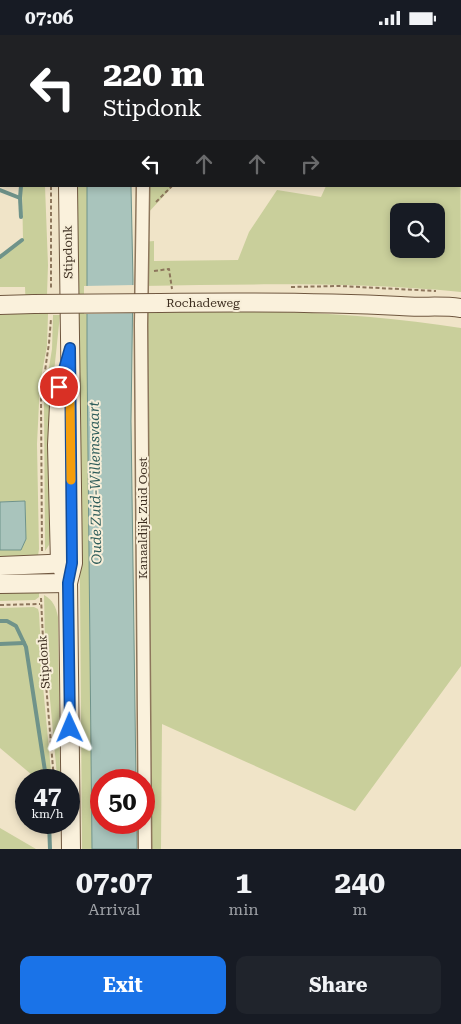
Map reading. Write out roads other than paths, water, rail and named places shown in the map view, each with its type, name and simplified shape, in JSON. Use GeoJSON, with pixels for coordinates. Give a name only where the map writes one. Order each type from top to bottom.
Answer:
{"type":"FeatureCollection","features":[{"type":"Feature","properties":{"kind":"main road","name":"Stipdonk"},"geometry":{"type":"LineString","coordinates":[[68,187],[70,348],[66,563],[68,583],[71,849]]}},
{"type":"Feature","properties":{"kind":"main road","name":"Rochadeweg"},"geometry":{"type":"LineString","coordinates":[[0,305],[160,303],[363,304],[461,308]]}},
{"type":"Feature","properties":{"kind":"main road","name":"Rochadeweg"},"geometry":{"type":"LineString","coordinates":[[406,307],[461,319]]}},
{"type":"Feature","properties":{"kind":"main road"},"geometry":{"type":"LineString","coordinates":[[0,566],[66,563]]}},
{"type":"Feature","properties":{"kind":"main road"},"geometry":{"type":"LineString","coordinates":[[0,584],[68,583]]}},
{"type":"Feature","properties":{"kind":"street","name":"Kanaaldijk Zuid Oost"},"geometry":{"type":"LineString","coordinates":[[143,187],[146,849]]}},
{"type":"Feature","properties":{"kind":"water","name":"Oude Zuid-Willemsvaart"},"geometry":{"type":"Polygon","coordinates":[[[87,187],[131,187],[133,280],[131,421],[136,769],[91,769],[87,187]]]}},
{"type":"Feature","properties":{"kind":"water"},"geometry":{"type":"Polygon","coordinates":[[[25,501],[26,539],[21,550],[0,550],[0,502],[25,501]]]}},
{"type":"Feature","properties":{"kind":"water"},"geometry":{"type":"Polygon","coordinates":[[[92,834],[137,834],[137,849],[92,849],[92,834]]]}},
{"type":"Feature","properties":{"kind":"waterway"},"geometry":{"type":"LineString","coordinates":[[0,190],[20,198],[21,187]]}},
{"type":"Feature","properties":{"kind":"waterway"},"geometry":{"type":"LineString","coordinates":[[20,198],[21,217]]}},
{"type":"Feature","properties":{"kind":"waterway"},"geometry":{"type":"LineString","coordinates":[[0,257],[22,240]]}},
{"type":"Feature","properties":{"kind":"waterway"},"geometry":{"type":"LineString","coordinates":[[0,621],[7,621],[16,626],[26,647],[45,769]]}},
{"type":"Feature","properties":{"kind":"waterway"},"geometry":{"type":"LineString","coordinates":[[0,644],[24,643]]}},
{"type":"Feature","properties":{"kind":"waterway"},"geometry":{"type":"LineString","coordinates":[[49,834],[50,849]]}}]}
